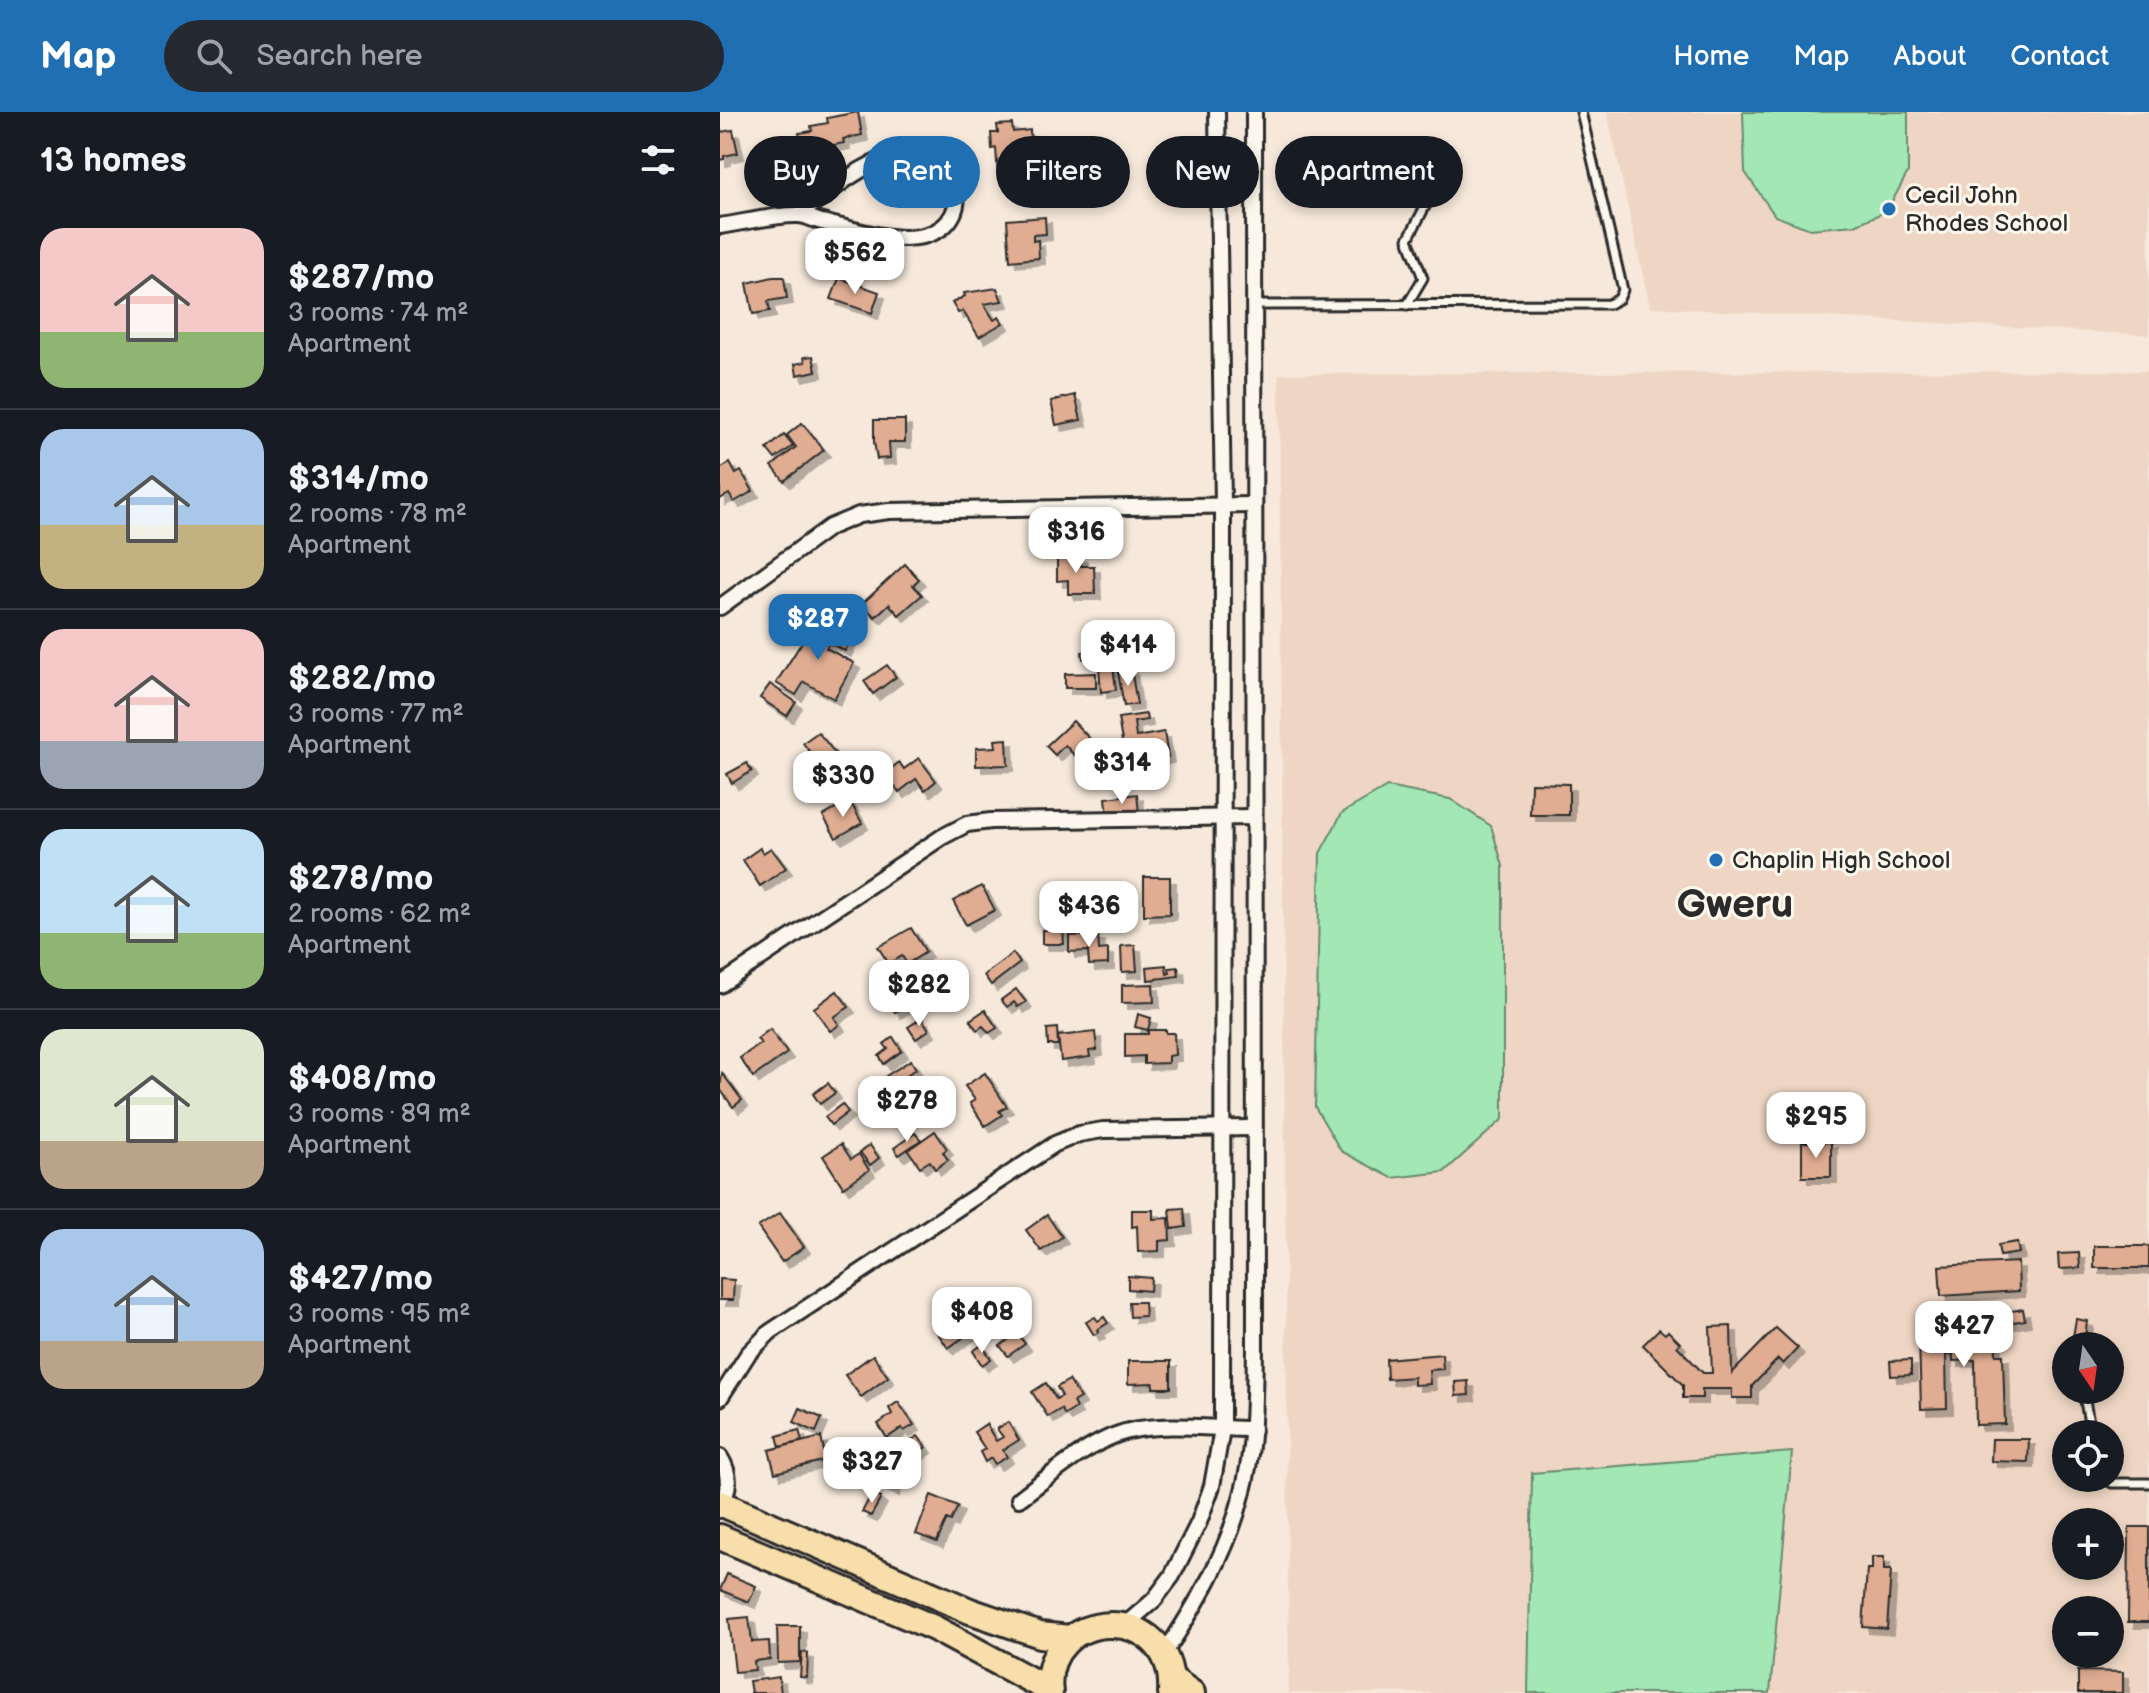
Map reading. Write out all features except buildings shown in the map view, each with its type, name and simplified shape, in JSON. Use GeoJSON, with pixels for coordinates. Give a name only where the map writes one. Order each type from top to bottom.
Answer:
{"type":"FeatureCollection","features":[{"type":"Feature","properties":{"kind":"highway"},"geometry":{"type":"LineString","coordinates":[[721,1506],[970,1611],[1040,1635],[1070,1638]]}},
{"type":"Feature","properties":{"kind":"highway"},"geometry":{"type":"LineString","coordinates":[[720,1537],[934,1628],[1049,1692],[1054,1662],[1070,1638],[1086,1628],[1105,1624],[1125,1625],[1147,1636],[1164,1654],[1178,1688]]}},
{"type":"Feature","properties":{"kind":"street"},"geometry":{"type":"LineString","coordinates":[[1217,112],[1217,136]]}},
{"type":"Feature","properties":{"kind":"street"},"geometry":{"type":"LineString","coordinates":[[1254,112],[1254,136]]}},
{"type":"Feature","properties":{"kind":"street"},"geometry":{"type":"LineString","coordinates":[[720,226],[798,215],[905,239],[926,236],[943,227],[954,210],[958,196],[944,168],[924,155],[909,153],[884,159],[858,173],[798,215]]}},
{"type":"Feature","properties":{"kind":"street"},"geometry":{"type":"LineString","coordinates":[[1125,1625],[1154,1600],[1172,1576],[1199,1522],[1212,1486],[1222,1429],[1223,504],[1218,208]]}},
{"type":"Feature","properties":{"kind":"street"},"geometry":{"type":"LineString","coordinates":[[1164,1654],[1197,1603],[1225,1547],[1243,1494],[1253,1429],[1253,208]]}},
{"type":"Feature","properties":{"kind":"street"},"geometry":{"type":"LineString","coordinates":[[720,607],[830,527],[859,515],[889,511],[1252,505]]}},
{"type":"Feature","properties":{"kind":"street"},"geometry":{"type":"LineString","coordinates":[[720,985],[942,837],[967,824],[991,821],[1253,817]]}},
{"type":"Feature","properties":{"kind":"street"},"geometry":{"type":"LineString","coordinates":[[720,1398],[748,1354],[770,1332],[1055,1144],[1079,1134],[1103,1130],[1253,1128]]}},
{"type":"Feature","properties":{"kind":"street"},"geometry":{"type":"LineString","coordinates":[[1019,1499],[1108,1438],[1126,1431],[1144,1428],[1253,1429]]}},
{"type":"Feature","properties":{"kind":"street"},"geometry":{"type":"LineString","coordinates":[[720,1457],[729,1476],[721,1506]]}},
{"type":"Feature","properties":{"kind":"lane"},"geometry":{"type":"LineString","coordinates":[[1253,305],[1609,304],[1619,299],[1623,290],[1581,112]]}},
{"type":"Feature","properties":{"kind":"lane"},"geometry":{"type":"LineString","coordinates":[[1407,305],[1423,278],[1408,239],[1424,208]]}},
{"type":"Feature","properties":{"kind":"lane"},"geometry":{"type":"LineString","coordinates":[[2124,1483],[2149,1483]]}},
{"type":"Feature","properties":{"kind":"shaded area","name":"Cecil John Rhodes School"},"geometry":{"type":"Polygon","coordinates":[[[1607,112],[2149,112],[2149,335],[1650,307],[1607,112]]]}},
{"type":"Feature","properties":{"kind":"shaded area","name":"Chaplin High School"},"geometry":{"type":"Polygon","coordinates":[[[2149,371],[2149,1693],[1289,1693],[1279,374],[2149,371]]]}},
{"type":"Feature","properties":{"kind":"green space"},"geometry":{"type":"Polygon","coordinates":[[[1743,112],[1908,112],[1908,172],[1887,211],[1855,225],[1810,229],[1775,216],[1745,172],[1743,112]]]}},
{"type":"Feature","properties":{"kind":"green space"},"geometry":{"type":"Polygon","coordinates":[[[1387,787],[1450,799],[1491,826],[1503,866],[1503,1119],[1444,1172],[1392,1178],[1341,1151],[1315,1107],[1320,853],[1342,813],[1387,787]]]}},
{"type":"Feature","properties":{"kind":"green space"},"geometry":{"type":"Polygon","coordinates":[[[1792,1452],[1770,1693],[1528,1693],[1532,1473],[1792,1452]]]}},
{"type":"Feature","properties":{"kind":"place","name":"Cecil John Rhodes School"},"geometry":{"type":"Point","coordinates":[1889,209]}},
{"type":"Feature","properties":{"kind":"place","name":"Chaplin High School"},"geometry":{"type":"Point","coordinates":[1716,860]}},
{"type":"Feature","properties":{"kind":"district","name":"Gweru"},"geometry":{"type":"Point","coordinates":[1735,905]}}]}
